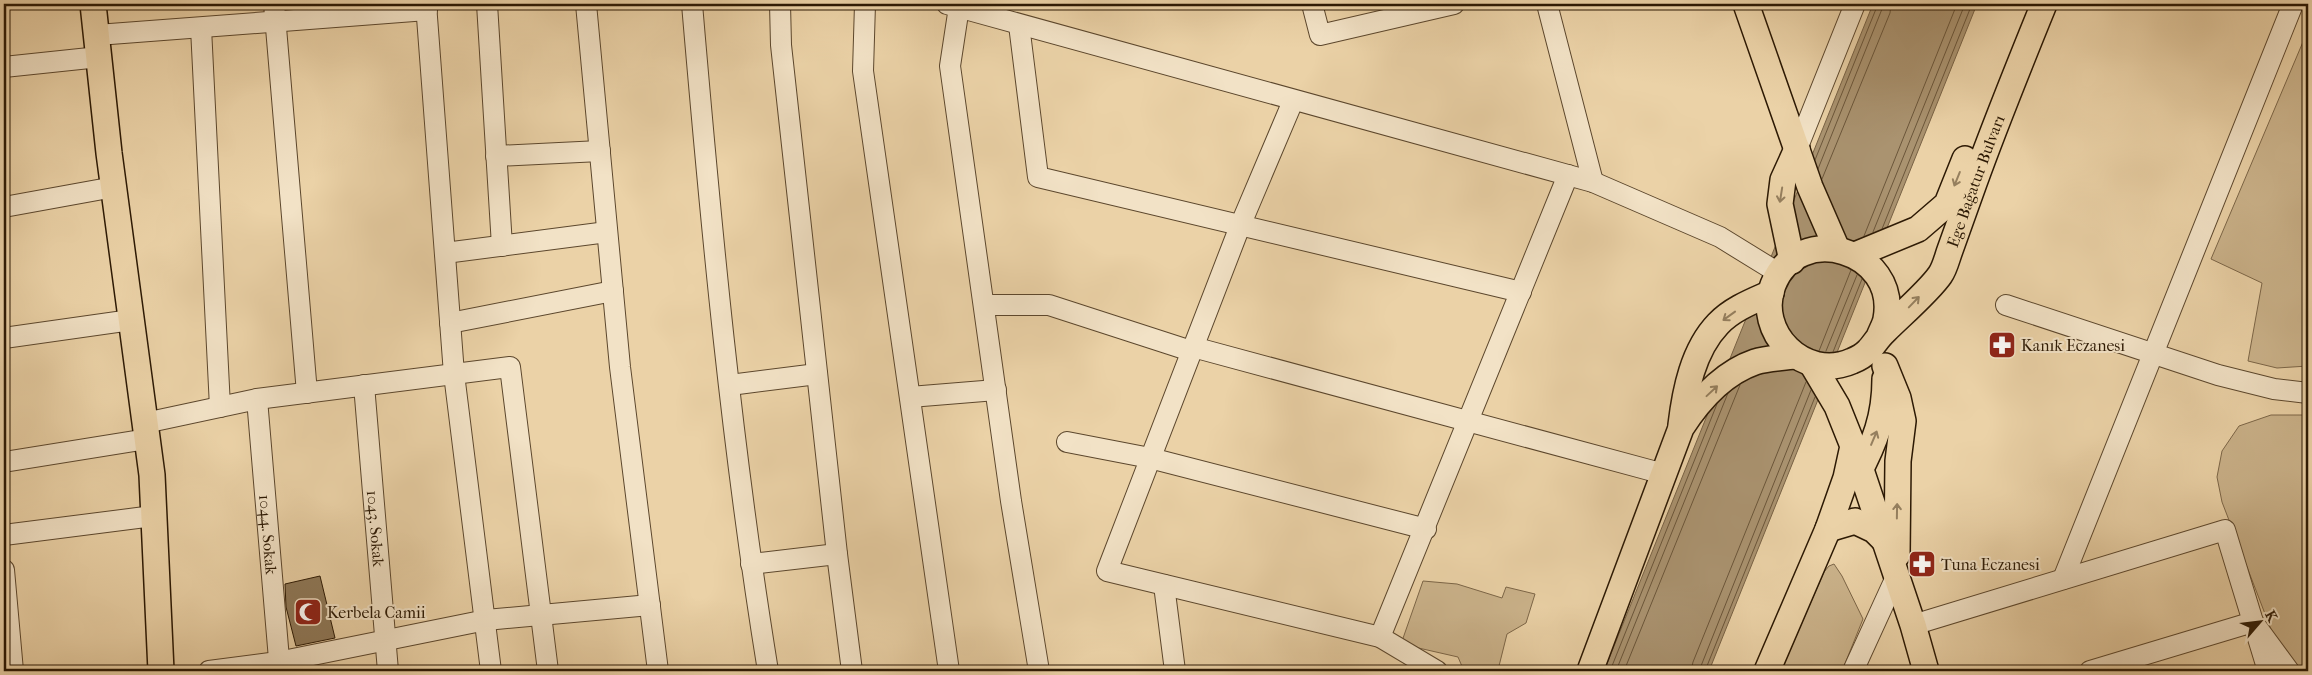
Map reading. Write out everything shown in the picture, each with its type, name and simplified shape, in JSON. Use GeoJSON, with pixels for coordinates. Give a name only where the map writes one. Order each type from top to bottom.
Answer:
{"type":"FeatureCollection","features":[{"type":"Feature","properties":{"kind":"main road"},"geometry":{"type":"LineString","coordinates":[[93,4],[114,187],[152,475],[161,671]]}},
{"type":"Feature","properties":{"kind":"main road"},"geometry":{"type":"LineString","coordinates":[[1746,4],[1810,187],[1846,252]]}},
{"type":"Feature","properties":{"kind":"main road","name":"Ege Bağatur Bulvarı"},"geometry":{"type":"LineString","coordinates":[[1846,252],[1918,229],[1947,204],[2028,4]]}},
{"type":"Feature","properties":{"kind":"main road","name":"Ege Bağatur Bulvarı"},"geometry":{"type":"LineString","coordinates":[[1877,339],[1940,274],[2008,90],[2044,4]]}},
{"type":"Feature","properties":{"kind":"main road"},"geometry":{"type":"LineString","coordinates":[[1797,149],[1783,180],[1780,204],[1781,276],[1769,304],[1771,324],[1780,341],[1803,360],[1838,406],[1913,625],[1926,671]]}},
{"type":"Feature","properties":{"kind":"main road"},"geometry":{"type":"LineString","coordinates":[[1590,671],[1681,428],[1695,406],[1732,372],[1757,361],[1803,360],[1832,366],[1852,362],[1867,351],[1877,339],[1886,319],[1886,300],[1881,282],[1870,266],[1846,252],[1818,249],[1800,255],[1781,276],[1718,324],[1697,357],[1684,394],[1681,428]]}},
{"type":"Feature","properties":{"kind":"main road"},"geometry":{"type":"LineString","coordinates":[[1877,339],[1885,366],[1898,398],[1903,421],[1898,462],[1896,577]]}},
{"type":"Feature","properties":{"kind":"main road"},"geometry":{"type":"LineString","coordinates":[[1766,671],[1828,528],[1846,478],[1857,457],[1876,435],[1885,404],[1885,366]]}},
{"type":"Feature","properties":{"kind":"main road"},"geometry":{"type":"LineString","coordinates":[[1828,528],[1855,520],[1874,530],[1885,541]]}},
{"type":"Feature","properties":{"kind":"street"},"geometry":{"type":"LineString","coordinates":[[487,4],[502,246]]}},
{"type":"Feature","properties":{"kind":"street"},"geometry":{"type":"LineString","coordinates":[[586,4],[620,367],[658,671]]}},
{"type":"Feature","properties":{"kind":"street"},"geometry":{"type":"LineString","coordinates":[[692,4],[705,159],[730,384],[751,564],[768,671]]}},
{"type":"Feature","properties":{"kind":"street"},"geometry":{"type":"LineString","coordinates":[[780,4],[781,45],[837,554],[852,671]]}},
{"type":"Feature","properties":{"kind":"street"},"geometry":{"type":"LineString","coordinates":[[865,4],[863,72],[949,671]]}},
{"type":"Feature","properties":{"kind":"street"},"geometry":{"type":"LineString","coordinates":[[1312,4],[1320,35],[1454,4]]}},
{"type":"Feature","properties":{"kind":"street"},"geometry":{"type":"LineString","coordinates":[[1546,4],[1593,182]]}},
{"type":"Feature","properties":{"kind":"street"},"geometry":{"type":"LineString","coordinates":[[1797,149],[1855,4]]}},
{"type":"Feature","properties":{"kind":"street"},"geometry":{"type":"LineString","coordinates":[[2063,579],[2294,4]]}},
{"type":"Feature","properties":{"kind":"street"},"geometry":{"type":"LineString","coordinates":[[1039,671],[1011,501],[950,66],[953,5],[1293,101],[1593,182],[1720,237],[1781,276]]}},
{"type":"Feature","properties":{"kind":"street"},"geometry":{"type":"LineString","coordinates":[[4,67],[98,46],[275,13],[426,7],[454,374],[491,671]]}},
{"type":"Feature","properties":{"kind":"street"},"geometry":{"type":"LineString","coordinates":[[275,13],[307,393]]}},
{"type":"Feature","properties":{"kind":"street"},"geometry":{"type":"LineString","coordinates":[[1019,25],[1038,177],[1521,292]]}},
{"type":"Feature","properties":{"kind":"street"},"geometry":{"type":"LineString","coordinates":[[201,28],[220,407]]}},
{"type":"Feature","properties":{"kind":"street"},"geometry":{"type":"LineString","coordinates":[[1293,101],[1240,226],[1107,571],[1380,638],[1437,671]]}},
{"type":"Feature","properties":{"kind":"street"},"geometry":{"type":"LineString","coordinates":[[496,156],[600,151]]}},
{"type":"Feature","properties":{"kind":"street"},"geometry":{"type":"LineString","coordinates":[[1380,638],[1426,529],[1568,175]]}},
{"type":"Feature","properties":{"kind":"street"},"geometry":{"type":"LineString","coordinates":[[4,207],[114,187]]}},
{"type":"Feature","properties":{"kind":"street"},"geometry":{"type":"LineString","coordinates":[[445,253],[607,232]]}},
{"type":"Feature","properties":{"kind":"street"},"geometry":{"type":"LineString","coordinates":[[450,323],[613,291]]}},
{"type":"Feature","properties":{"kind":"street"},"geometry":{"type":"LineString","coordinates":[[984,305],[1049,304],[1192,349],[1664,474]]}},
{"type":"Feature","properties":{"kind":"street"},"geometry":{"type":"LineString","coordinates":[[2006,305],[2246,383],[2308,394]]}},
{"type":"Feature","properties":{"kind":"street"},"geometry":{"type":"LineString","coordinates":[[4,338],[131,320]]}},
{"type":"Feature","properties":{"kind":"street"},"geometry":{"type":"LineString","coordinates":[[4,462],[146,431],[220,407],[257,399],[510,367],[548,671]]}},
{"type":"Feature","properties":{"kind":"street"},"geometry":{"type":"LineString","coordinates":[[730,384],[817,374]]}},
{"type":"Feature","properties":{"kind":"street","name":"1043. Sokak"},"geometry":{"type":"LineString","coordinates":[[364,385],[388,671]]}},
{"type":"Feature","properties":{"kind":"street"},"geometry":{"type":"LineString","coordinates":[[910,397],[996,390]]}},
{"type":"Feature","properties":{"kind":"street","name":"1044. Sokak"},"geometry":{"type":"LineString","coordinates":[[257,399],[279,666]]}},
{"type":"Feature","properties":{"kind":"street"},"geometry":{"type":"LineString","coordinates":[[1067,442],[1150,458],[1426,529]]}},
{"type":"Feature","properties":{"kind":"street"},"geometry":{"type":"LineString","coordinates":[[4,535],[153,516]]}},
{"type":"Feature","properties":{"kind":"street"},"geometry":{"type":"LineString","coordinates":[[1913,625],[2225,530],[2268,671]]}},
{"type":"Feature","properties":{"kind":"street"},"geometry":{"type":"LineString","coordinates":[[751,564],[837,554]]}},
{"type":"Feature","properties":{"kind":"street"},"geometry":{"type":"LineString","coordinates":[[4,570],[13,671]]}},
{"type":"Feature","properties":{"kind":"street"},"geometry":{"type":"LineString","coordinates":[[1853,671],[1896,577]]}},
{"type":"Feature","properties":{"kind":"street"},"geometry":{"type":"LineString","coordinates":[[1164,585],[1175,671]]}},
{"type":"Feature","properties":{"kind":"street"},"geometry":{"type":"LineString","coordinates":[[209,671],[279,666],[384,641],[486,620],[650,605]]}},
{"type":"Feature","properties":{"kind":"street"},"geometry":{"type":"LineString","coordinates":[[2090,671],[2253,622]]}},
{"type":"Feature","properties":{"kind":"street"},"geometry":{"type":"LineString","coordinates":[[2253,622],[2289,671]]}},
{"type":"Feature","properties":{"kind":"shaded area"},"geometry":{"type":"Polygon","coordinates":[[[2308,30],[2308,366],[2277,368],[2248,361],[2262,283],[2211,259],[2308,30]]]}},
{"type":"Feature","properties":{"kind":"shaded area"},"geometry":{"type":"Polygon","coordinates":[[[2271,415],[2308,415],[2308,648],[2301,670],[2287,671],[2222,502],[2217,477],[2222,451],[2239,426],[2271,415]]]}},
{"type":"Feature","properties":{"kind":"shaded area"},"geometry":{"type":"Polygon","coordinates":[[[1834,564],[1863,619],[1842,671],[1781,671],[1824,572],[1829,566],[1834,564]]]}},
{"type":"Feature","properties":{"kind":"shaded area"},"geometry":{"type":"Polygon","coordinates":[[[1423,581],[1457,584],[1502,598],[1506,587],[1535,594],[1526,623],[1507,634],[1498,670],[1464,671],[1458,657],[1401,644],[1423,581]]]}},
{"type":"Feature","properties":{"kind":"water"},"geometry":{"type":"Polygon","coordinates":[[[1873,4],[1977,4],[1709,671],[1604,671],[1873,4]]]}},
{"type":"Feature","properties":{"kind":"building","name":"Kerbela Camii"},"geometry":{"type":"Polygon","coordinates":[[[320,576],[335,638],[296,646],[286,607],[285,584],[320,576]]]}},
{"type":"Feature","properties":{"kind":"place","name":"Kanık Eczanesi"},"geometry":{"type":"Point","coordinates":[2002,345]}},
{"type":"Feature","properties":{"kind":"place","name":"Tuna Eczanesi"},"geometry":{"type":"Point","coordinates":[1922,564]}},
{"type":"Feature","properties":{"kind":"place","name":"Kerbela Camii"},"geometry":{"type":"Point","coordinates":[308,612]}}]}
